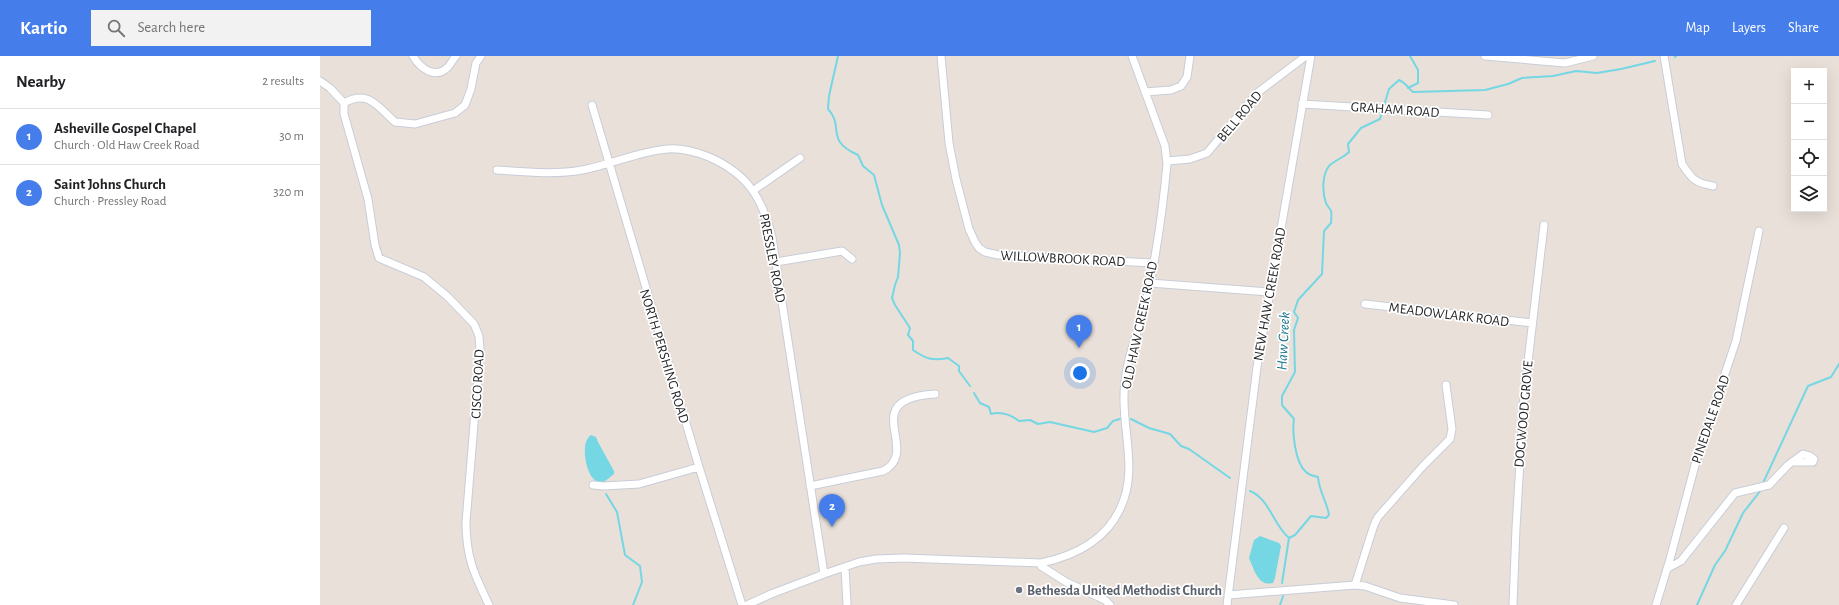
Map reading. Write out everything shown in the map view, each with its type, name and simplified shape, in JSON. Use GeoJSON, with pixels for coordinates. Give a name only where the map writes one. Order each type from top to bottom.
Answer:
{"type":"FeatureCollection","features":[{"type":"Feature","properties":{"kind":"street"},"geometry":{"type":"LineString","coordinates":[[414,56],[418,64],[428,72],[438,72],[448,68],[456,56]]}},
{"type":"Feature","properties":{"kind":"street"},"geometry":{"type":"LineString","coordinates":[[320,81],[330,88],[344,103],[359,98],[370,100],[378,104],[395,122],[415,124],[455,113],[465,105],[471,89],[476,63],[481,56]]}},
{"type":"Feature","properties":{"kind":"street","name":"WILLOWBROOK ROAD"},"geometry":{"type":"LineString","coordinates":[[941,56],[949,143],[953,166],[969,229],[975,242],[980,248],[998,255],[1153,263]]}},
{"type":"Feature","properties":{"kind":"street","name":"OLD HAW CREEK ROAD"},"geometry":{"type":"LineString","coordinates":[[747,605],[771,594],[824,574],[867,561],[889,558],[1041,563],[1068,555],[1102,536],[1108,530],[1123,503],[1126,492],[1129,453],[1124,403],[1124,386],[1128,364],[1144,311],[1150,282],[1167,160],[1165,146],[1132,56]]}},
{"type":"Feature","properties":{"kind":"street"},"geometry":{"type":"LineString","coordinates":[[1145,92],[1171,90],[1181,86],[1187,77],[1190,56]]}},
{"type":"Feature","properties":{"kind":"street","name":"BELL ROAD"},"geometry":{"type":"LineString","coordinates":[[1167,160],[1190,159],[1201,157],[1207,153],[1257,93],[1306,56]]}},
{"type":"Feature","properties":{"kind":"street","name":"NEW HAW CREEK ROAD"},"geometry":{"type":"LineString","coordinates":[[1227,605],[1256,367],[1311,56]]}},
{"type":"Feature","properties":{"kind":"street"},"geometry":{"type":"LineString","coordinates":[[1486,56],[1565,63],[1593,56]]}},
{"type":"Feature","properties":{"kind":"street"},"geometry":{"type":"LineString","coordinates":[[1664,56],[1682,164],[1690,176],[1698,183],[1712,186]]}},
{"type":"Feature","properties":{"kind":"street","name":"CISCO ROAD"},"geometry":{"type":"LineString","coordinates":[[344,103],[344,114],[368,199],[375,245],[380,258],[424,277],[433,283],[474,324],[479,336],[480,350],[466,538],[472,570],[489,605]]}},
{"type":"Feature","properties":{"kind":"street","name":"GRAHAM ROAD"},"geometry":{"type":"LineString","coordinates":[[1302,104],[1488,115]]}},
{"type":"Feature","properties":{"kind":"street","name":"NORTH PERSHING ROAD"},"geometry":{"type":"LineString","coordinates":[[592,105],[699,467],[742,605]]}},
{"type":"Feature","properties":{"kind":"street","name":"PRESSLEY ROAD"},"geometry":{"type":"LineString","coordinates":[[497,170],[558,172],[582,170],[662,150],[679,149],[689,150],[713,159],[733,169],[754,190],[767,219],[776,262],[824,574]]}},
{"type":"Feature","properties":{"kind":"street"},"geometry":{"type":"LineString","coordinates":[[754,190],[800,158]]}},
{"type":"Feature","properties":{"kind":"street","name":"DOGWOOD GROVE"},"geometry":{"type":"LineString","coordinates":[[1513,605],[1521,426],[1544,225]]}},
{"type":"Feature","properties":{"kind":"street","name":"PINEDALE ROAD"},"geometry":{"type":"LineString","coordinates":[[1656,605],[1668,568],[1698,454],[1736,341],[1759,231]]}},
{"type":"Feature","properties":{"kind":"street"},"geometry":{"type":"LineString","coordinates":[[776,262],[842,251],[852,259]]}},
{"type":"Feature","properties":{"kind":"street"},"geometry":{"type":"LineString","coordinates":[[1150,282],[1254,289],[1269,292]]}},
{"type":"Feature","properties":{"kind":"street","name":"MEADOWLARK ROAD"},"geometry":{"type":"LineString","coordinates":[[1365,304],[1532,323]]}},
{"type":"Feature","properties":{"kind":"street"},"geometry":{"type":"LineString","coordinates":[[1355,585],[1374,525],[1378,517],[1423,466],[1450,439],[1452,429],[1446,385]]}},
{"type":"Feature","properties":{"kind":"street"},"geometry":{"type":"LineString","coordinates":[[810,486],[883,471],[890,468],[895,457],[898,444],[892,421],[893,413],[896,408],[918,395],[935,394]]}},
{"type":"Feature","properties":{"kind":"street"},"geometry":{"type":"LineString","coordinates":[[1668,568],[1681,561],[1735,493],[1769,485],[1780,472],[1792,462]]}},
{"type":"Feature","properties":{"kind":"street"},"geometry":{"type":"LineString","coordinates":[[593,485],[604,486],[639,484],[699,467]]}},
{"type":"Feature","properties":{"kind":"street"},"geometry":{"type":"LineString","coordinates":[[1736,605],[1784,528]]}},
{"type":"Feature","properties":{"kind":"street"},"geometry":{"type":"LineString","coordinates":[[1041,563],[1040,566],[1065,582],[1105,600],[1110,605]]}},
{"type":"Feature","properties":{"kind":"street"},"geometry":{"type":"LineString","coordinates":[[845,567],[847,605]]}},
{"type":"Feature","properties":{"kind":"street"},"geometry":{"type":"LineString","coordinates":[[1228,595],[1355,585],[1365,586],[1400,598],[1454,605]]}},
{"type":"Feature","properties":{"kind":"water"},"geometry":{"type":"Polygon","coordinates":[[[591,435],[596,437],[614,471],[614,474],[604,482],[597,482],[588,470],[585,448],[586,442],[591,435]]]}},
{"type":"Feature","properties":{"kind":"water"},"geometry":{"type":"Polygon","coordinates":[[[1260,536],[1279,543],[1281,546],[1273,583],[1268,584],[1260,580],[1249,558],[1254,540],[1260,536]]]}},
{"type":"Feature","properties":{"kind":"waterway"},"geometry":{"type":"LineString","coordinates":[[838,56],[829,96],[828,109],[833,116],[838,139],[841,144],[858,155],[863,166],[874,175],[882,205],[899,245],[900,253],[898,277],[892,298],[910,328],[908,335],[913,341],[913,350],[929,358],[948,358],[959,366],[959,371],[970,386]]}},
{"type":"Feature","properties":{"kind":"waterway","name":"Haw Creek"},"geometry":{"type":"LineString","coordinates":[[1408,88],[1418,83],[1418,70],[1410,56]]}},
{"type":"Feature","properties":{"kind":"waterway","name":"Haw Creek"},"geometry":{"type":"LineString","coordinates":[[1289,538],[1295,535],[1311,516],[1326,518],[1329,515],[1318,477],[1307,473],[1299,462],[1293,432],[1294,419],[1282,405],[1282,396],[1295,372],[1294,330],[1298,318],[1294,312],[1298,300],[1322,274],[1324,231],[1331,223],[1331,211],[1326,203],[1323,189],[1325,174],[1329,166],[1349,152],[1348,144],[1361,128],[1380,119],[1389,89],[1399,80],[1413,92],[1485,90],[1508,84],[1522,78],[1553,76],[1576,71],[1597,73],[1655,61]]}},
{"type":"Feature","properties":{"kind":"waterway"},"geometry":{"type":"LineString","coordinates":[[1763,483],[1808,386],[1831,377],[1839,364]]}},
{"type":"Feature","properties":{"kind":"waterway"},"geometry":{"type":"LineString","coordinates":[[974,393],[980,403],[989,407],[991,414],[1006,414],[1019,421],[1030,420],[1038,424],[1050,422],[1094,432],[1107,428],[1113,421],[1120,419]]}},
{"type":"Feature","properties":{"kind":"waterway"},"geometry":{"type":"LineString","coordinates":[[1131,419],[1149,428],[1170,434],[1181,446],[1189,449],[1230,478]]}},
{"type":"Feature","properties":{"kind":"waterway"},"geometry":{"type":"LineString","coordinates":[[1697,605],[1715,565],[1725,551],[1743,513],[1761,490]]}},
{"type":"Feature","properties":{"kind":"waterway"},"geometry":{"type":"LineString","coordinates":[[1250,491],[1257,495],[1267,506],[1279,526],[1289,538]]}},
{"type":"Feature","properties":{"kind":"waterway"},"geometry":{"type":"LineString","coordinates":[[606,494],[617,512],[625,555],[640,566],[642,582],[633,605]]}},
{"type":"Feature","properties":{"kind":"waterway","name":"Haw Creek"},"geometry":{"type":"LineString","coordinates":[[1282,583],[1289,538]]}},
{"type":"Feature","properties":{"kind":"waterway","name":"Haw Creek"},"geometry":{"type":"LineString","coordinates":[[1280,605],[1283,596]]}},
{"type":"Feature","properties":{"kind":"place","name":"Asheville Gospel Chapel"},"geometry":{"type":"Point","coordinates":[1079,348]}},
{"type":"Feature","properties":{"kind":"place","name":"Saint Johns Church"},"geometry":{"type":"Point","coordinates":[832,527]}},
{"type":"Feature","properties":{"kind":"place","name":"Bethesda United Methodist Church"},"geometry":{"type":"Point","coordinates":[1019,590]}}]}
